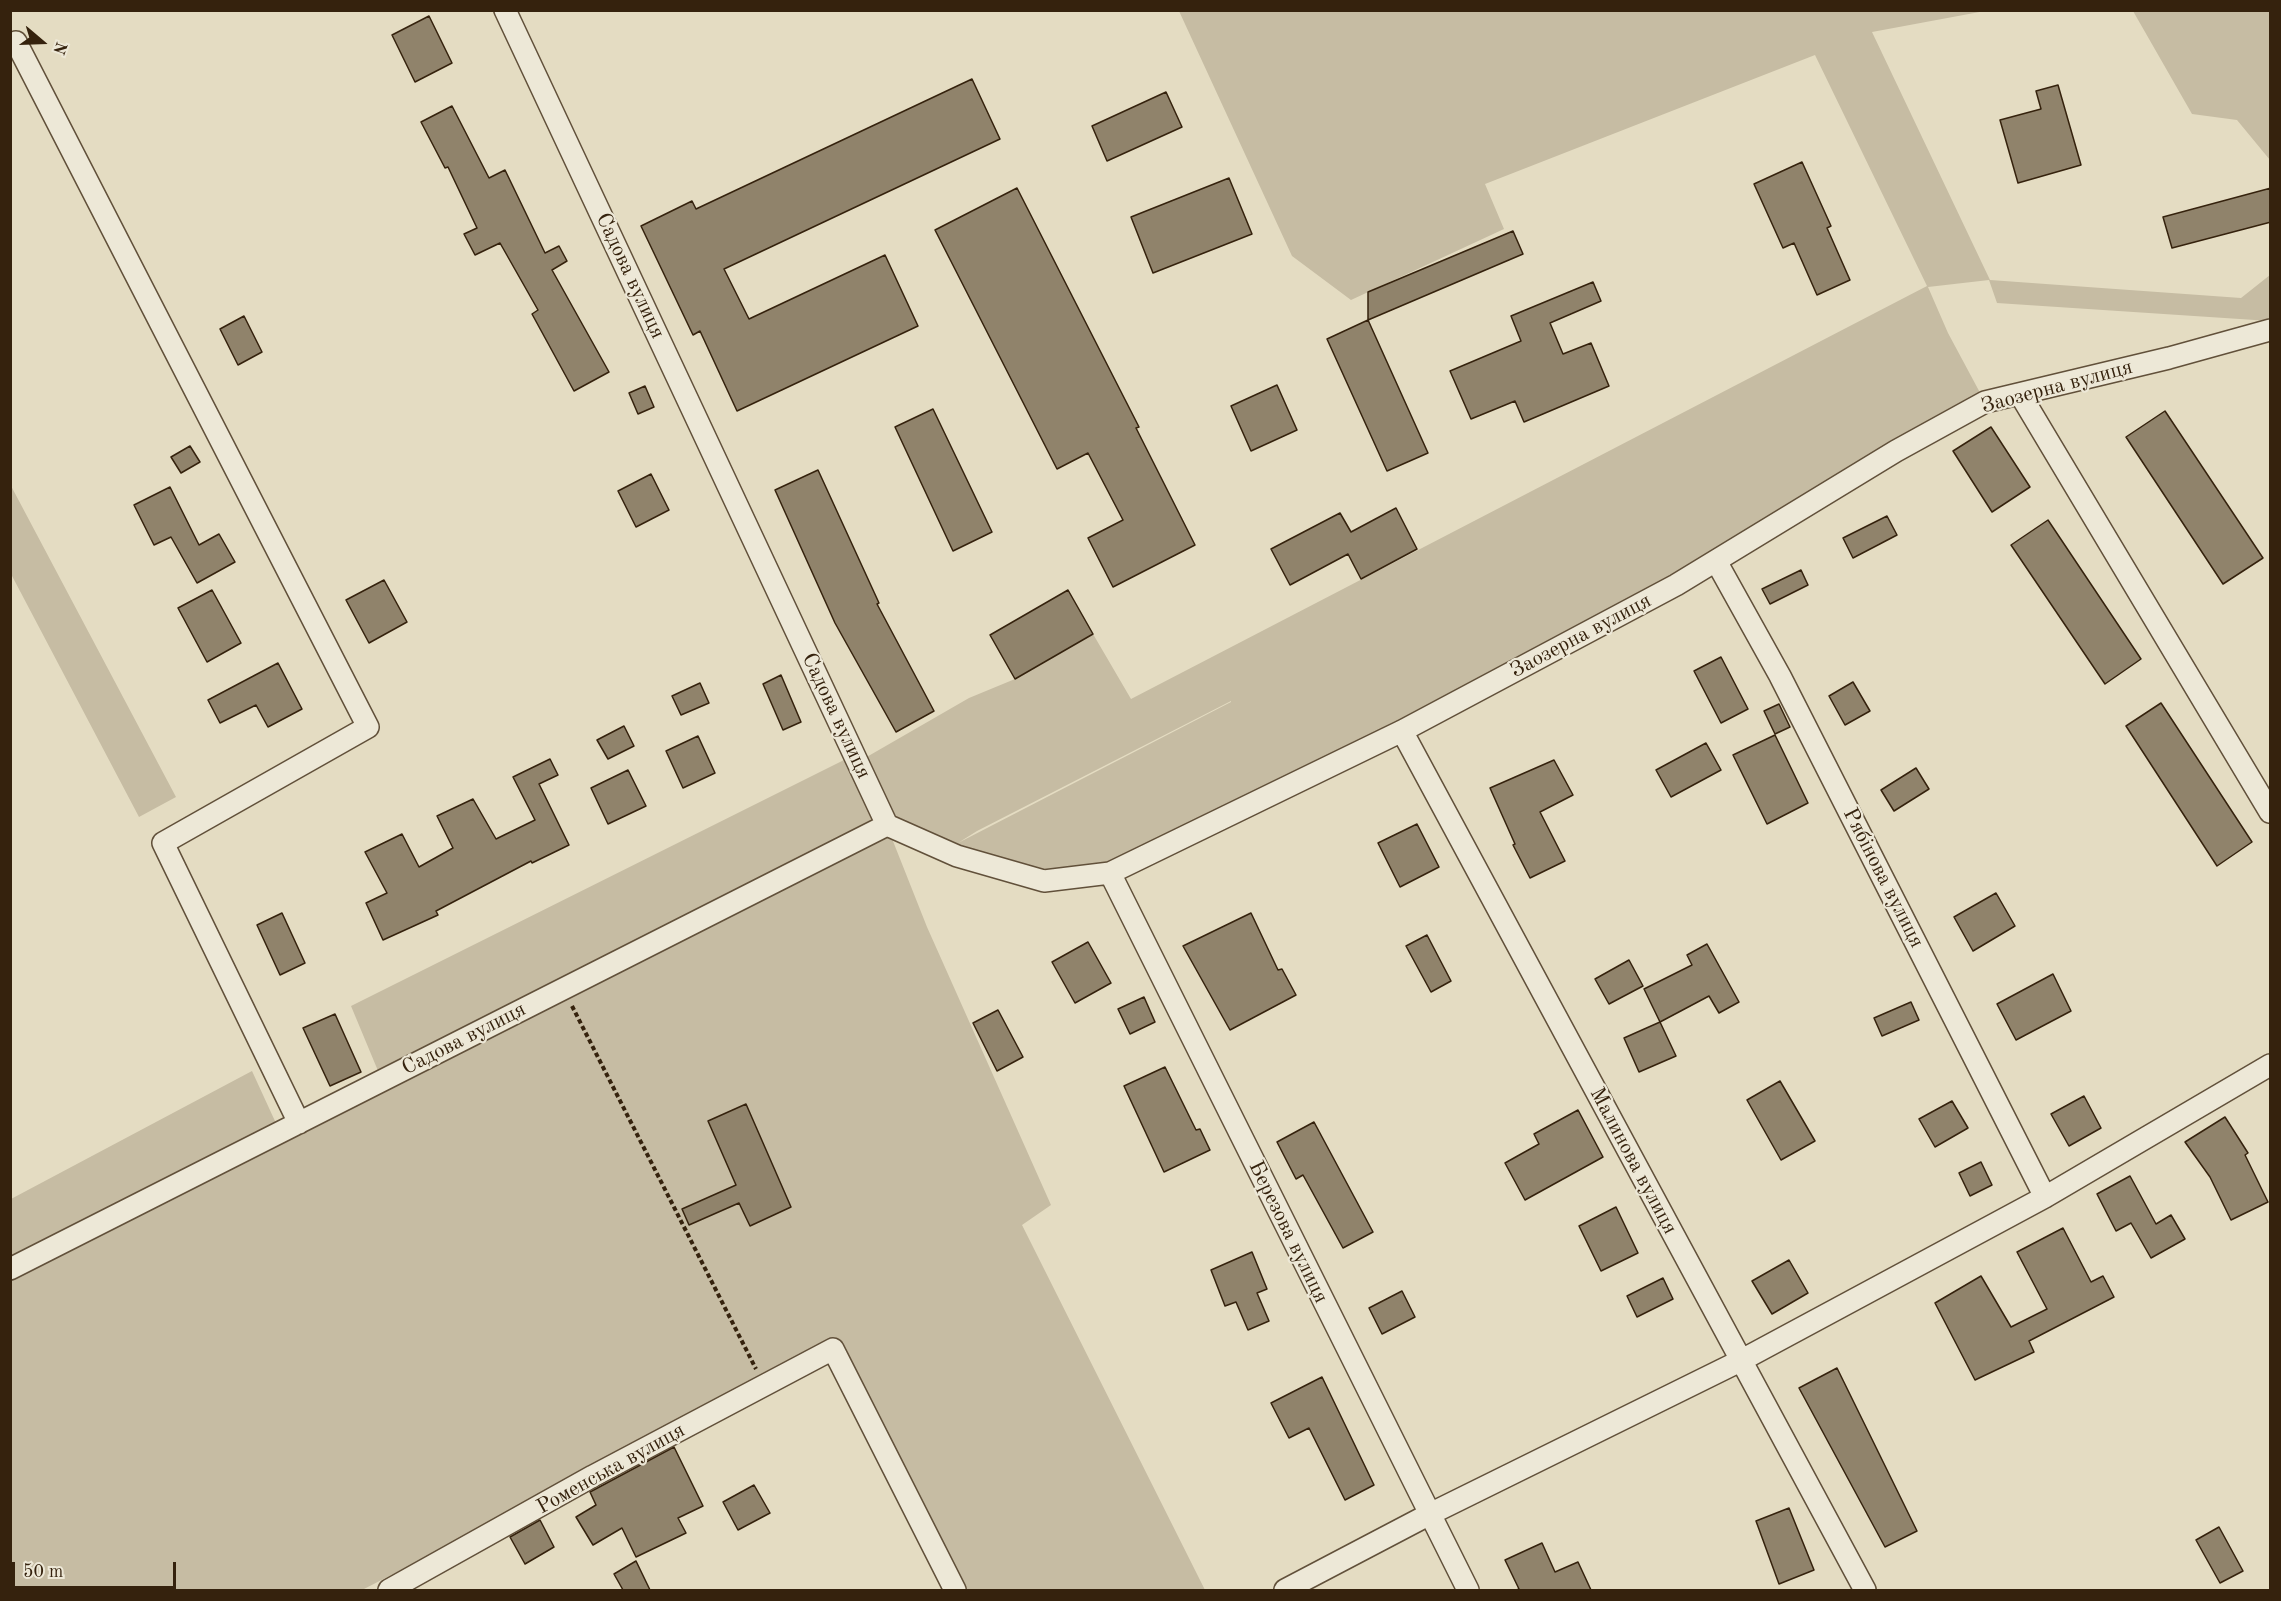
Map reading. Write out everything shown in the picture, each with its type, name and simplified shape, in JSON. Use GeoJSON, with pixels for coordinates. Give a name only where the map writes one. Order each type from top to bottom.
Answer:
{"type":"FeatureCollection","features":[{"type":"Feature","properties":{"kind":"street","name":"Садова вулиця"},"geometry":{"type":"LineString","coordinates":[[10,1269],[887,825],[506,10]]}},
{"type":"Feature","properties":{"kind":"street"},"geometry":{"type":"LineString","coordinates":[[10,45],[16,42],[368,727],[162,843],[299,1123]]}},
{"type":"Feature","properties":{"kind":"street","name":"Заозерна вулиця"},"geometry":{"type":"LineString","coordinates":[[887,825],[957,856],[1044,881],[1110,873],[1402,731],[1716,561],[1906,445],[1985,402],[2271,330]]}},
{"type":"Feature","properties":{"kind":"street"},"geometry":{"type":"LineString","coordinates":[[2020,394],[2271,812]]}},
{"type":"Feature","properties":{"kind":"street","name":"Рябінова вулиця"},"geometry":{"type":"LineString","coordinates":[[1716,561],[1780,676],[2045,1197]]}},
{"type":"Feature","properties":{"kind":"street","name":"Малинова вулиця"},"geometry":{"type":"LineString","coordinates":[[1402,731],[1865,1590]]}},
{"type":"Feature","properties":{"kind":"street","name":"Березова вулиця"},"geometry":{"type":"LineString","coordinates":[[1110,873],[1428,1515],[1468,1590]]}},
{"type":"Feature","properties":{"kind":"street"},"geometry":{"type":"LineString","coordinates":[[1285,1590],[1428,1515],[1740,1361],[2045,1197],[2271,1065]]}},
{"type":"Feature","properties":{"kind":"street","name":"Роменська вулиця"},"geometry":{"type":"LineString","coordinates":[[390,1590],[593,1476],[833,1349],[955,1590]]}},
{"type":"Feature","properties":{"kind":"path"},"geometry":{"type":"LineString","coordinates":[[564,989],[764,1385]]}},
{"type":"Feature","properties":{"kind":"shaded area"},"geometry":{"type":"Polygon","coordinates":[[[1179,11],[1985,11],[1872,32],[1990,280],[2241,298],[2270,275],[2270,321],[1997,303],[1989,280],[1928,287],[1948,333],[1985,402],[1716,561],[1110,873],[1044,881],[887,826],[927,927],[1051,1205],[1022,1225],[1205,1590],[959,1590],[832,1349],[362,1590],[11,1590],[11,1199],[252,1071],[280,1132],[381,1078],[351,1006],[848,758],[858,762],[969,698],[1015,679],[1093,634],[1131,699],[1927,286],[1815,55],[1485,184],[1504,229],[1351,300],[1292,256],[1179,11]],[[1231,702],[977,831],[958,843],[1231,702]]]}},
{"type":"Feature","properties":{"kind":"shaded area"},"geometry":{"type":"Polygon","coordinates":[[[2133,11],[2270,11],[2270,160],[2237,120],[2192,114],[2133,11]]]}},
{"type":"Feature","properties":{"kind":"shaded area"},"geometry":{"type":"Polygon","coordinates":[[[10,484],[176,797],[139,817],[11,574],[10,484]]]}},
{"type":"Feature","properties":{"kind":"building"},"geometry":{"type":"Polygon","coordinates":[[[429,16],[452,63],[415,82],[392,35],[429,16]]]}},
{"type":"Feature","properties":{"kind":"building"},"geometry":{"type":"Polygon","coordinates":[[[972,79],[1000,139],[724,269],[749,319],[885,255],[918,326],[737,411],[700,331],[693,335],[641,226],[692,201],[696,209],[972,79]]]}},
{"type":"Feature","properties":{"kind":"building"},"geometry":{"type":"Polygon","coordinates":[[[2058,85],[2081,165],[2018,183],[2000,120],[2041,109],[2036,91],[2058,85]]]}},
{"type":"Feature","properties":{"kind":"building"},"geometry":{"type":"Polygon","coordinates":[[[1166,92],[1182,127],[1107,161],[1092,126],[1166,92]]]}},
{"type":"Feature","properties":{"kind":"building"},"geometry":{"type":"Polygon","coordinates":[[[452,106],[489,178],[505,170],[545,253],[559,246],[567,261],[552,270],[609,372],[574,391],[532,314],[538,310],[500,243],[475,255],[464,234],[477,228],[448,167],[445,168],[421,122],[452,106]]]}},
{"type":"Feature","properties":{"kind":"building"},"geometry":{"type":"Polygon","coordinates":[[[1802,162],[1831,226],[1827,228],[1850,280],[1817,295],[1794,243],[1783,248],[1754,184],[1802,162]]]}},
{"type":"Feature","properties":{"kind":"building"},"geometry":{"type":"Polygon","coordinates":[[[1229,178],[1252,234],[1153,273],[1131,217],[1229,178]]]}},
{"type":"Feature","properties":{"kind":"building"},"geometry":{"type":"Polygon","coordinates":[[[1017,188],[1139,427],[1136,428],[1195,545],[1113,587],[1088,538],[1123,520],[1088,453],[1057,469],[935,230],[1017,188]]]}},
{"type":"Feature","properties":{"kind":"building"},"geometry":{"type":"Polygon","coordinates":[[[2271,188],[2271,222],[2172,248],[2163,217],[2271,188]]]}},
{"type":"Feature","properties":{"kind":"building"},"geometry":{"type":"Polygon","coordinates":[[[1513,231],[1523,254],[1368,320],[1368,292],[1513,231]]]}},
{"type":"Feature","properties":{"kind":"building"},"geometry":{"type":"Polygon","coordinates":[[[1593,282],[1601,301],[1550,323],[1563,354],[1591,343],[1609,386],[1524,422],[1515,401],[1471,419],[1450,371],[1521,341],[1511,316],[1593,282]]]}},
{"type":"Feature","properties":{"kind":"building"},"geometry":{"type":"Polygon","coordinates":[[[244,316],[262,352],[238,365],[220,329],[244,316]]]}},
{"type":"Feature","properties":{"kind":"building"},"geometry":{"type":"Polygon","coordinates":[[[1368,320],[1428,453],[1387,471],[1327,339],[1368,320]]]}},
{"type":"Feature","properties":{"kind":"building"},"geometry":{"type":"Polygon","coordinates":[[[1277,385],[1297,430],[1251,451],[1231,406],[1277,385]]]}},
{"type":"Feature","properties":{"kind":"building"},"geometry":{"type":"Polygon","coordinates":[[[645,386],[654,407],[638,414],[629,393],[645,386]]]}},
{"type":"Feature","properties":{"kind":"building"},"geometry":{"type":"Polygon","coordinates":[[[933,409],[992,532],[953,551],[895,427],[933,409]]]}},
{"type":"Feature","properties":{"kind":"building"},"geometry":{"type":"Polygon","coordinates":[[[2165,411],[2263,558],[2223,584],[2126,437],[2165,411]]]}},
{"type":"Feature","properties":{"kind":"building"},"geometry":{"type":"Polygon","coordinates":[[[1991,427],[2030,487],[1992,512],[1953,451],[1991,427]]]}},
{"type":"Feature","properties":{"kind":"building"},"geometry":{"type":"Polygon","coordinates":[[[190,446],[200,462],[181,473],[171,457],[190,446]]]}},
{"type":"Feature","properties":{"kind":"building"},"geometry":{"type":"Polygon","coordinates":[[[818,470],[879,603],[877,604],[934,711],[896,732],[835,623],[775,490],[818,470]]]}},
{"type":"Feature","properties":{"kind":"building"},"geometry":{"type":"Polygon","coordinates":[[[651,474],[669,510],[636,527],[618,491],[651,474]]]}},
{"type":"Feature","properties":{"kind":"building"},"geometry":{"type":"Polygon","coordinates":[[[170,487],[199,545],[219,534],[235,562],[197,583],[171,537],[154,545],[134,505],[170,487]]]}},
{"type":"Feature","properties":{"kind":"building"},"geometry":{"type":"Polygon","coordinates":[[[1396,508],[1417,549],[1361,579],[1348,554],[1290,585],[1271,549],[1340,513],[1351,532],[1396,508]]]}},
{"type":"Feature","properties":{"kind":"building"},"geometry":{"type":"Polygon","coordinates":[[[1887,516],[1897,535],[1853,558],[1843,538],[1887,516]]]}},
{"type":"Feature","properties":{"kind":"building"},"geometry":{"type":"Polygon","coordinates":[[[2048,520],[2141,659],[2105,684],[2011,545],[2048,520]]]}},
{"type":"Feature","properties":{"kind":"building"},"geometry":{"type":"Polygon","coordinates":[[[1801,570],[1808,585],[1770,604],[1762,589],[1801,570]]]}},
{"type":"Feature","properties":{"kind":"building"},"geometry":{"type":"Polygon","coordinates":[[[384,580],[407,622],[369,643],[346,600],[384,580]]]}},
{"type":"Feature","properties":{"kind":"building"},"geometry":{"type":"Polygon","coordinates":[[[212,590],[241,643],[207,662],[178,608],[212,590]]]}},
{"type":"Feature","properties":{"kind":"building"},"geometry":{"type":"Polygon","coordinates":[[[1068,590],[1093,634],[1015,679],[990,635],[1068,590]]]}},
{"type":"Feature","properties":{"kind":"building"},"geometry":{"type":"Polygon","coordinates":[[[1721,657],[1748,709],[1721,723],[1694,671],[1721,657]]]}},
{"type":"Feature","properties":{"kind":"building"},"geometry":{"type":"Polygon","coordinates":[[[278,663],[302,709],[268,727],[256,705],[220,723],[208,700],[278,663]]]}},
{"type":"Feature","properties":{"kind":"building"},"geometry":{"type":"Polygon","coordinates":[[[781,675],[801,722],[783,730],[763,684],[781,675]]]}},
{"type":"Feature","properties":{"kind":"building"},"geometry":{"type":"Polygon","coordinates":[[[1853,682],[1870,711],[1845,725],[1829,696],[1853,682]]]}},
{"type":"Feature","properties":{"kind":"building"},"geometry":{"type":"Polygon","coordinates":[[[700,683],[709,703],[681,715],[672,696],[700,683]]]}},
{"type":"Feature","properties":{"kind":"building"},"geometry":{"type":"Polygon","coordinates":[[[2161,703],[2252,842],[2217,866],[2126,726],[2161,703]]]}},
{"type":"Feature","properties":{"kind":"building"},"geometry":{"type":"Polygon","coordinates":[[[1779,704],[1790,727],[1775,734],[1764,711],[1779,704]]]}},
{"type":"Feature","properties":{"kind":"building"},"geometry":{"type":"Polygon","coordinates":[[[624,726],[634,746],[608,759],[597,740],[624,726]]]}},
{"type":"Feature","properties":{"kind":"building"},"geometry":{"type":"Polygon","coordinates":[[[1775,735],[1808,803],[1767,824],[1733,755],[1775,735]]]}},
{"type":"Feature","properties":{"kind":"building"},"geometry":{"type":"Polygon","coordinates":[[[698,736],[715,773],[683,788],[666,751],[698,736]]]}},
{"type":"Feature","properties":{"kind":"building"},"geometry":{"type":"Polygon","coordinates":[[[1706,743],[1721,770],[1671,797],[1656,770],[1706,743]]]}},
{"type":"Feature","properties":{"kind":"building"},"geometry":{"type":"Polygon","coordinates":[[[550,759],[558,775],[539,784],[569,845],[532,863],[531,861],[436,911],[438,915],[383,940],[366,903],[387,893],[365,852],[402,834],[419,867],[453,848],[437,816],[473,799],[496,839],[535,820],[513,777],[550,759]]]}},
{"type":"Feature","properties":{"kind":"building"},"geometry":{"type":"Polygon","coordinates":[[[1554,760],[1573,795],[1540,812],[1565,861],[1530,878],[1513,845],[1515,844],[1490,788],[1554,760]]]}},
{"type":"Feature","properties":{"kind":"building"},"geometry":{"type":"Polygon","coordinates":[[[1916,768],[1929,789],[1894,811],[1881,790],[1916,768]]]}},
{"type":"Feature","properties":{"kind":"building"},"geometry":{"type":"Polygon","coordinates":[[[628,770],[646,806],[608,824],[591,788],[628,770]]]}},
{"type":"Feature","properties":{"kind":"building"},"geometry":{"type":"Polygon","coordinates":[[[1417,824],[1439,867],[1400,887],[1378,843],[1417,824]]]}},
{"type":"Feature","properties":{"kind":"building"},"geometry":{"type":"Polygon","coordinates":[[[1996,893],[2015,926],[1973,951],[1954,917],[1996,893]]]}},
{"type":"Feature","properties":{"kind":"building"},"geometry":{"type":"Polygon","coordinates":[[[282,913],[305,963],[280,975],[257,925],[282,913]]]}},
{"type":"Feature","properties":{"kind":"building"},"geometry":{"type":"Polygon","coordinates":[[[1251,913],[1278,970],[1282,969],[1296,995],[1230,1030],[1183,946],[1251,913]]]}},
{"type":"Feature","properties":{"kind":"building"},"geometry":{"type":"Polygon","coordinates":[[[1427,935],[1451,981],[1431,992],[1406,946],[1427,935]]]}},
{"type":"Feature","properties":{"kind":"building"},"geometry":{"type":"Polygon","coordinates":[[[1088,942],[1111,983],[1075,1003],[1052,962],[1088,942]]]}},
{"type":"Feature","properties":{"kind":"building"},"geometry":{"type":"Polygon","coordinates":[[[1707,944],[1739,1002],[1719,1013],[1709,996],[1660,1022],[1644,989],[1692,965],[1687,955],[1707,944]]]}},
{"type":"Feature","properties":{"kind":"building"},"geometry":{"type":"Polygon","coordinates":[[[1629,960],[1643,986],[1609,1004],[1595,979],[1629,960]]]}},
{"type":"Feature","properties":{"kind":"building"},"geometry":{"type":"Polygon","coordinates":[[[2053,974],[2071,1011],[2016,1040],[1997,1004],[2053,974]]]}},
{"type":"Feature","properties":{"kind":"building"},"geometry":{"type":"Polygon","coordinates":[[[1144,997],[1155,1022],[1130,1034],[1118,1009],[1144,997]]]}},
{"type":"Feature","properties":{"kind":"building"},"geometry":{"type":"Polygon","coordinates":[[[1911,1002],[1919,1020],[1882,1036],[1874,1018],[1911,1002]]]}},
{"type":"Feature","properties":{"kind":"building"},"geometry":{"type":"Polygon","coordinates":[[[998,1010],[1023,1057],[997,1071],[973,1023],[998,1010]]]}},
{"type":"Feature","properties":{"kind":"building"},"geometry":{"type":"Polygon","coordinates":[[[335,1014],[361,1072],[330,1086],[303,1028],[335,1014]]]}},
{"type":"Feature","properties":{"kind":"building"},"geometry":{"type":"Polygon","coordinates":[[[1660,1022],[1676,1056],[1639,1072],[1624,1038],[1660,1022]]]}},
{"type":"Feature","properties":{"kind":"building"},"geometry":{"type":"Polygon","coordinates":[[[1165,1067],[1196,1130],[1200,1129],[1210,1150],[1164,1172],[1124,1086],[1165,1067]]]}},
{"type":"Feature","properties":{"kind":"building"},"geometry":{"type":"Polygon","coordinates":[[[1780,1081],[1815,1141],[1781,1160],[1747,1100],[1780,1081]]]}},
{"type":"Feature","properties":{"kind":"building"},"geometry":{"type":"Polygon","coordinates":[[[2084,1096],[2101,1128],[2069,1146],[2051,1114],[2084,1096]]]}},
{"type":"Feature","properties":{"kind":"building"},"geometry":{"type":"Polygon","coordinates":[[[1952,1101],[1968,1128],[1935,1147],[1919,1119],[1952,1101]]]}},
{"type":"Feature","properties":{"kind":"building"},"geometry":{"type":"Polygon","coordinates":[[[746,1104],[791,1207],[750,1226],[739,1203],[689,1225],[682,1209],[736,1185],[708,1121],[746,1104]]]}},
{"type":"Feature","properties":{"kind":"building"},"geometry":{"type":"Polygon","coordinates":[[[1578,1110],[1603,1157],[1525,1200],[1505,1163],[1539,1144],[1534,1134],[1578,1110]]]}},
{"type":"Feature","properties":{"kind":"building"},"geometry":{"type":"Polygon","coordinates":[[[2225,1117],[2248,1153],[2245,1155],[2268,1202],[2231,1220],[2210,1177],[2185,1142],[2225,1117]]]}},
{"type":"Feature","properties":{"kind":"building"},"geometry":{"type":"Polygon","coordinates":[[[1314,1122],[1373,1232],[1343,1248],[1303,1175],[1296,1179],[1277,1142],[1314,1122]]]}},
{"type":"Feature","properties":{"kind":"building"},"geometry":{"type":"Polygon","coordinates":[[[1981,1162],[1992,1185],[1970,1196],[1959,1173],[1981,1162]]]}},
{"type":"Feature","properties":{"kind":"building"},"geometry":{"type":"Polygon","coordinates":[[[2130,1176],[2156,1224],[2171,1215],[2185,1239],[2151,1258],[2131,1223],[2116,1231],[2097,1194],[2130,1176]]]}},
{"type":"Feature","properties":{"kind":"building"},"geometry":{"type":"Polygon","coordinates":[[[1616,1207],[1638,1253],[1601,1271],[1579,1226],[1616,1207]]]}},
{"type":"Feature","properties":{"kind":"building"},"geometry":{"type":"Polygon","coordinates":[[[2063,1228],[2091,1282],[2103,1276],[2114,1297],[2029,1341],[2034,1352],[1975,1380],[1935,1303],[1981,1276],[2011,1327],[2047,1309],[2017,1252],[2063,1228]]]}},
{"type":"Feature","properties":{"kind":"building"},"geometry":{"type":"Polygon","coordinates":[[[1252,1252],[1267,1289],[1257,1293],[1269,1321],[1248,1330],[1236,1302],[1225,1306],[1211,1270],[1252,1252]]]}},
{"type":"Feature","properties":{"kind":"building"},"geometry":{"type":"Polygon","coordinates":[[[1789,1260],[1808,1293],[1772,1314],[1752,1281],[1789,1260]]]}},
{"type":"Feature","properties":{"kind":"building"},"geometry":{"type":"Polygon","coordinates":[[[1663,1278],[1673,1299],[1637,1317],[1627,1296],[1663,1278]]]}},
{"type":"Feature","properties":{"kind":"building"},"geometry":{"type":"Polygon","coordinates":[[[1402,1291],[1415,1317],[1382,1334],[1369,1308],[1402,1291]]]}},
{"type":"Feature","properties":{"kind":"building"},"geometry":{"type":"Polygon","coordinates":[[[1837,1368],[1917,1531],[1885,1547],[1799,1388],[1837,1368]]]}},
{"type":"Feature","properties":{"kind":"building"},"geometry":{"type":"Polygon","coordinates":[[[1322,1377],[1374,1485],[1345,1500],[1309,1428],[1289,1438],[1271,1403],[1322,1377]]]}},
{"type":"Feature","properties":{"kind":"building"},"geometry":{"type":"Polygon","coordinates":[[[674,1447],[703,1506],[678,1518],[686,1533],[636,1557],[622,1528],[593,1545],[576,1517],[596,1505],[590,1492],[674,1447]]]}},
{"type":"Feature","properties":{"kind":"building"},"geometry":{"type":"Polygon","coordinates":[[[754,1485],[770,1513],[738,1530],[723,1502],[754,1485]]]}},
{"type":"Feature","properties":{"kind":"building"},"geometry":{"type":"Polygon","coordinates":[[[1789,1508],[1814,1570],[1779,1584],[1756,1521],[1789,1508]]]}},
{"type":"Feature","properties":{"kind":"building"},"geometry":{"type":"Polygon","coordinates":[[[540,1520],[554,1547],[525,1564],[510,1537],[540,1520]]]}},
{"type":"Feature","properties":{"kind":"building"},"geometry":{"type":"Polygon","coordinates":[[[2219,1527],[2243,1571],[2220,1583],[2196,1540],[2219,1527]]]}},
{"type":"Feature","properties":{"kind":"building"},"geometry":{"type":"Polygon","coordinates":[[[1542,1543],[1555,1572],[1578,1562],[1591,1590],[1516,1590],[1519,1589],[1505,1560],[1542,1543]]]}},
{"type":"Feature","properties":{"kind":"building"},"geometry":{"type":"Polygon","coordinates":[[[636,1561],[650,1590],[623,1590],[614,1574],[636,1561]]]}}]}
